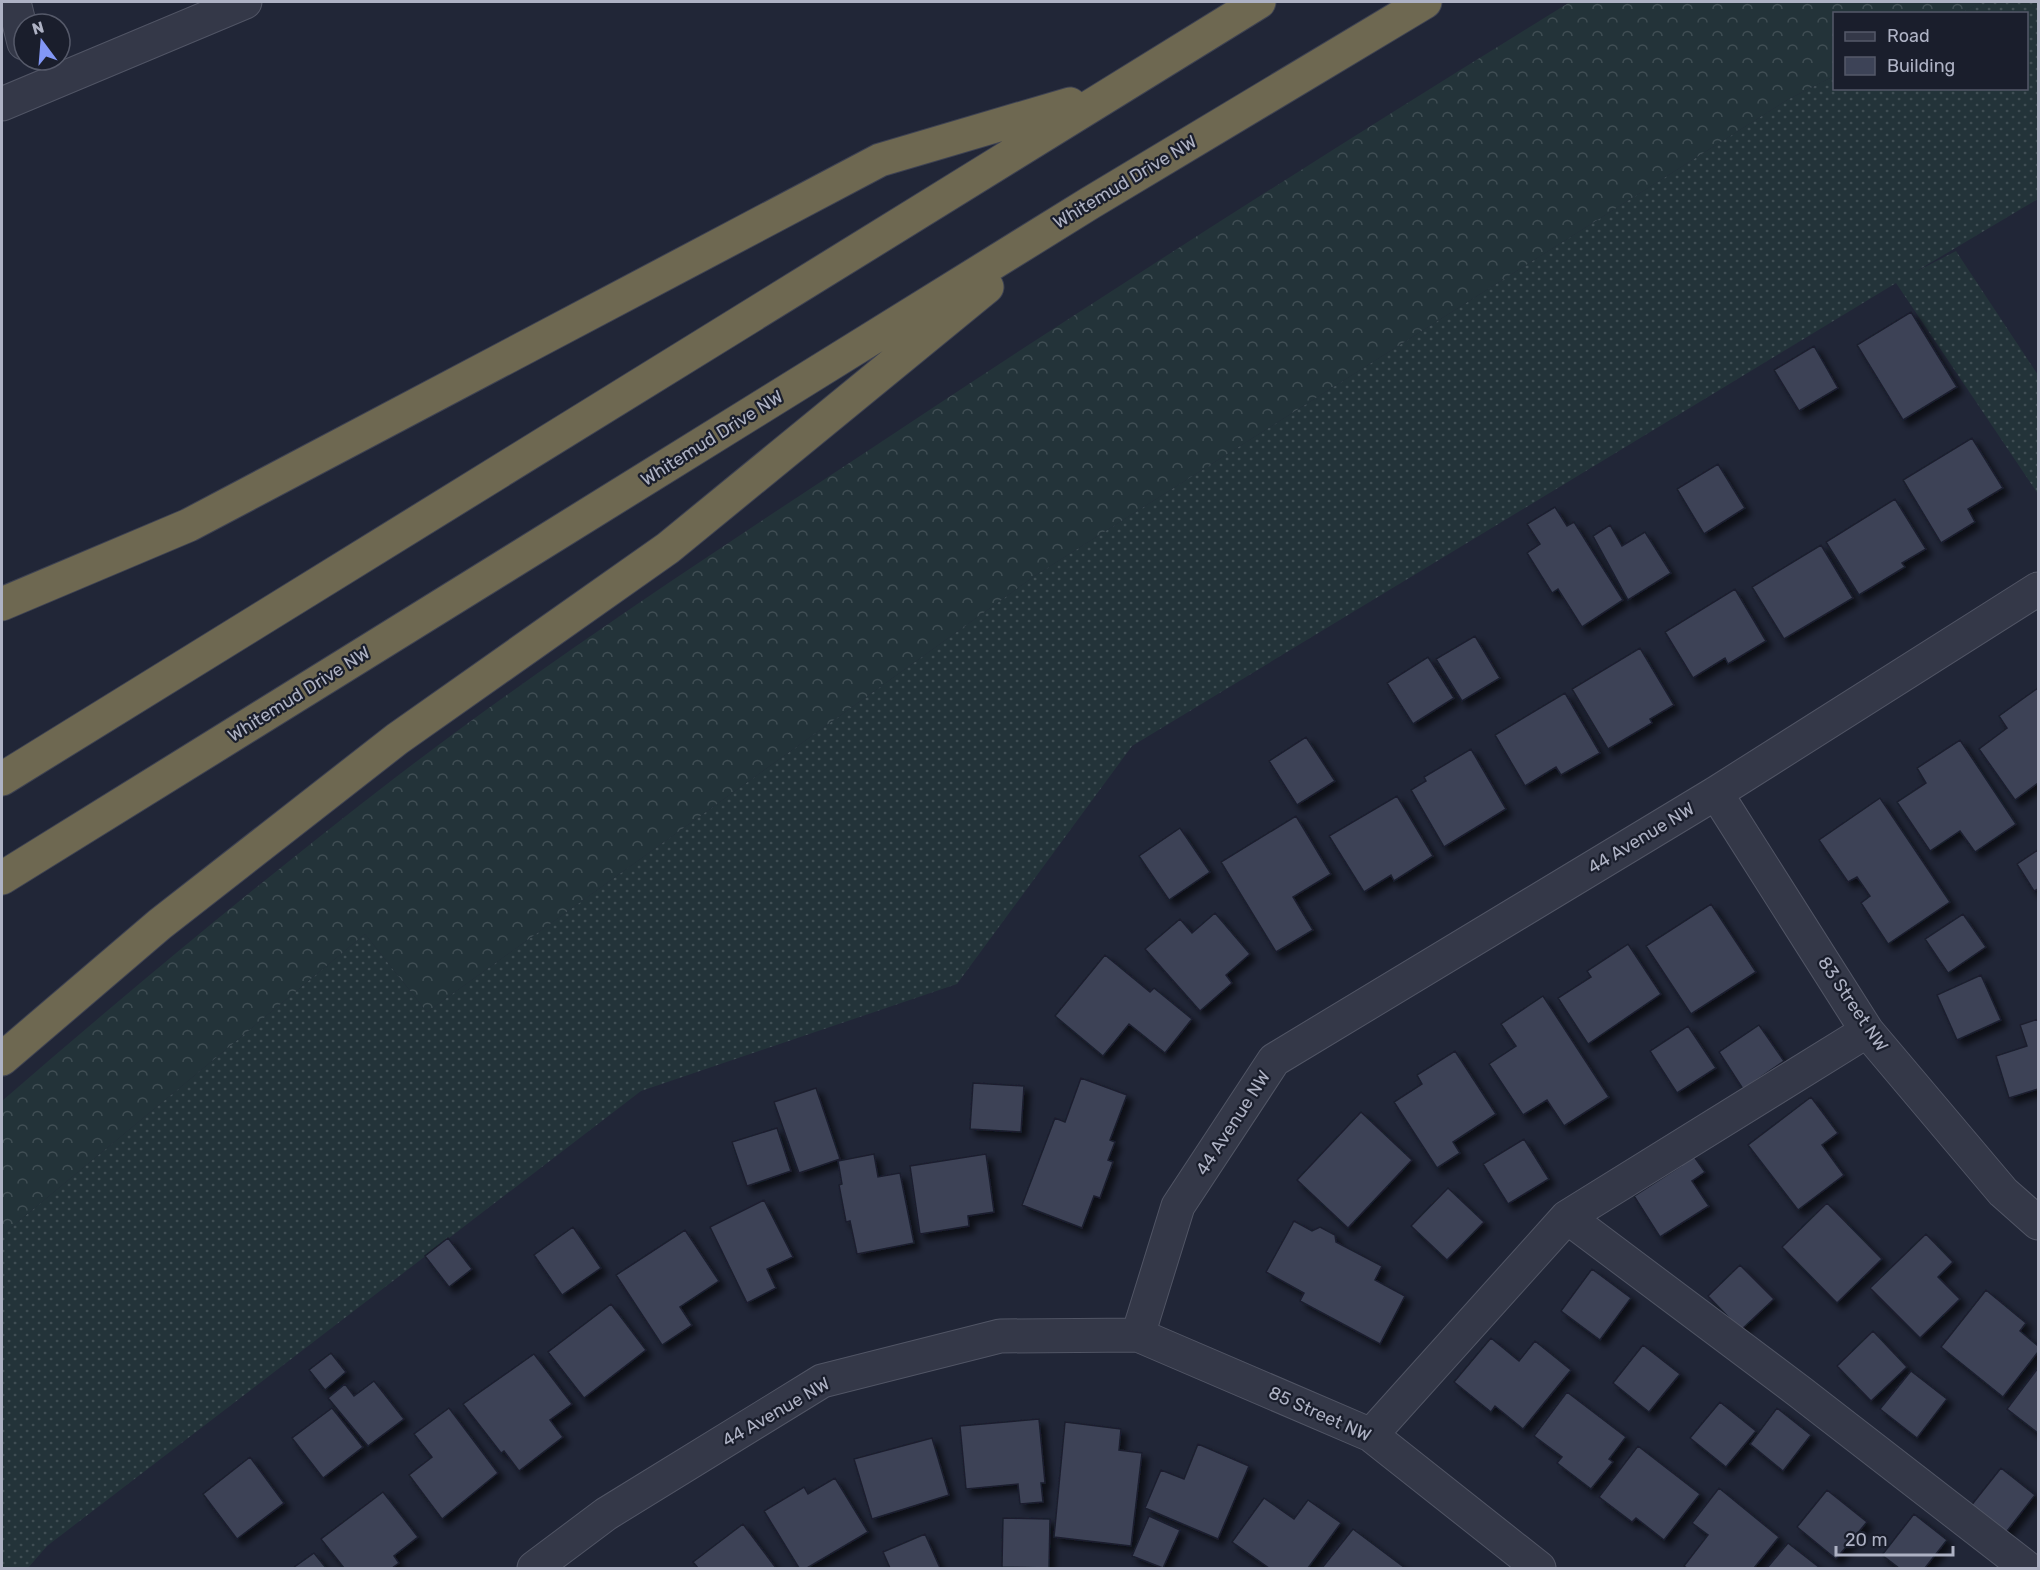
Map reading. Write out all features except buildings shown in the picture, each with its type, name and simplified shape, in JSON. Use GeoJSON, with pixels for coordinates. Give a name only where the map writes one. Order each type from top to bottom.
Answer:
{"type":"FeatureCollection","features":[{"type":"Feature","properties":{"kind":"highway"},"geometry":{"type":"LineString","coordinates":[[2,779],[1259,2]]}},
{"type":"Feature","properties":{"kind":"highway","name":"Whitemud Drive NW"},"geometry":{"type":"LineString","coordinates":[[2,878],[1090,203],[1425,2]]}},
{"type":"Feature","properties":{"kind":"highway"},"geometry":{"type":"LineString","coordinates":[[2,604],[189,525],[880,160],[1112,91]]}},
{"type":"Feature","properties":{"kind":"highway"},"geometry":{"type":"LineString","coordinates":[[2,1059],[160,924],[397,739],[668,548],[1090,203]]}},
{"type":"Feature","properties":{"kind":"street"},"geometry":{"type":"LineString","coordinates":[[2,104],[35,74],[245,2]]}},
{"type":"Feature","properties":{"kind":"street","name":"44 Avenue NW"},"geometry":{"type":"LineString","coordinates":[[534,1569],[606,1514],[822,1381],[1000,1336],[1138,1335],[1178,1206],[1274,1060],[1716,793],[2038,589]]}},
{"type":"Feature","properties":{"kind":"street","name":"83 Street NW"},"geometry":{"type":"LineString","coordinates":[[1716,793],[1867,1031],[2002,1192],[2038,1223]]}},
{"type":"Feature","properties":{"kind":"street"},"geometry":{"type":"LineString","coordinates":[[1371,1435],[1567,1217],[1867,1031]]}},
{"type":"Feature","properties":{"kind":"street"},"geometry":{"type":"LineString","coordinates":[[1567,1217],[1800,1392],[2027,1569]]}},
{"type":"Feature","properties":{"kind":"street","name":"85 Street NW"},"geometry":{"type":"LineString","coordinates":[[1138,1335],[1371,1435],[1539,1569]]}},
{"type":"Feature","properties":{"kind":"green space"},"geometry":{"type":"Polygon","coordinates":[[[1570,2],[1983,2],[1961,12],[1833,12],[1833,77],[1787,100],[1036,575],[427,1012],[365,934],[2,1235],[2,1101],[197,936],[396,777],[512,691],[631,608],[958,391],[1307,166],[1570,2]]]}},
{"type":"Feature","properties":{"kind":"green space"},"geometry":{"type":"Polygon","coordinates":[[[1983,2],[2038,2],[2038,199],[1915,272],[1956,251],[2038,375],[2038,494],[1896,283],[1132,746],[957,984],[641,1091],[47,1546],[28,1568],[2,1568],[2,1235],[365,934],[427,1012],[1036,575],[1787,100],[1833,77],[1833,90],[2028,90],[2028,12],[1961,12],[1983,2]]]}}]}
